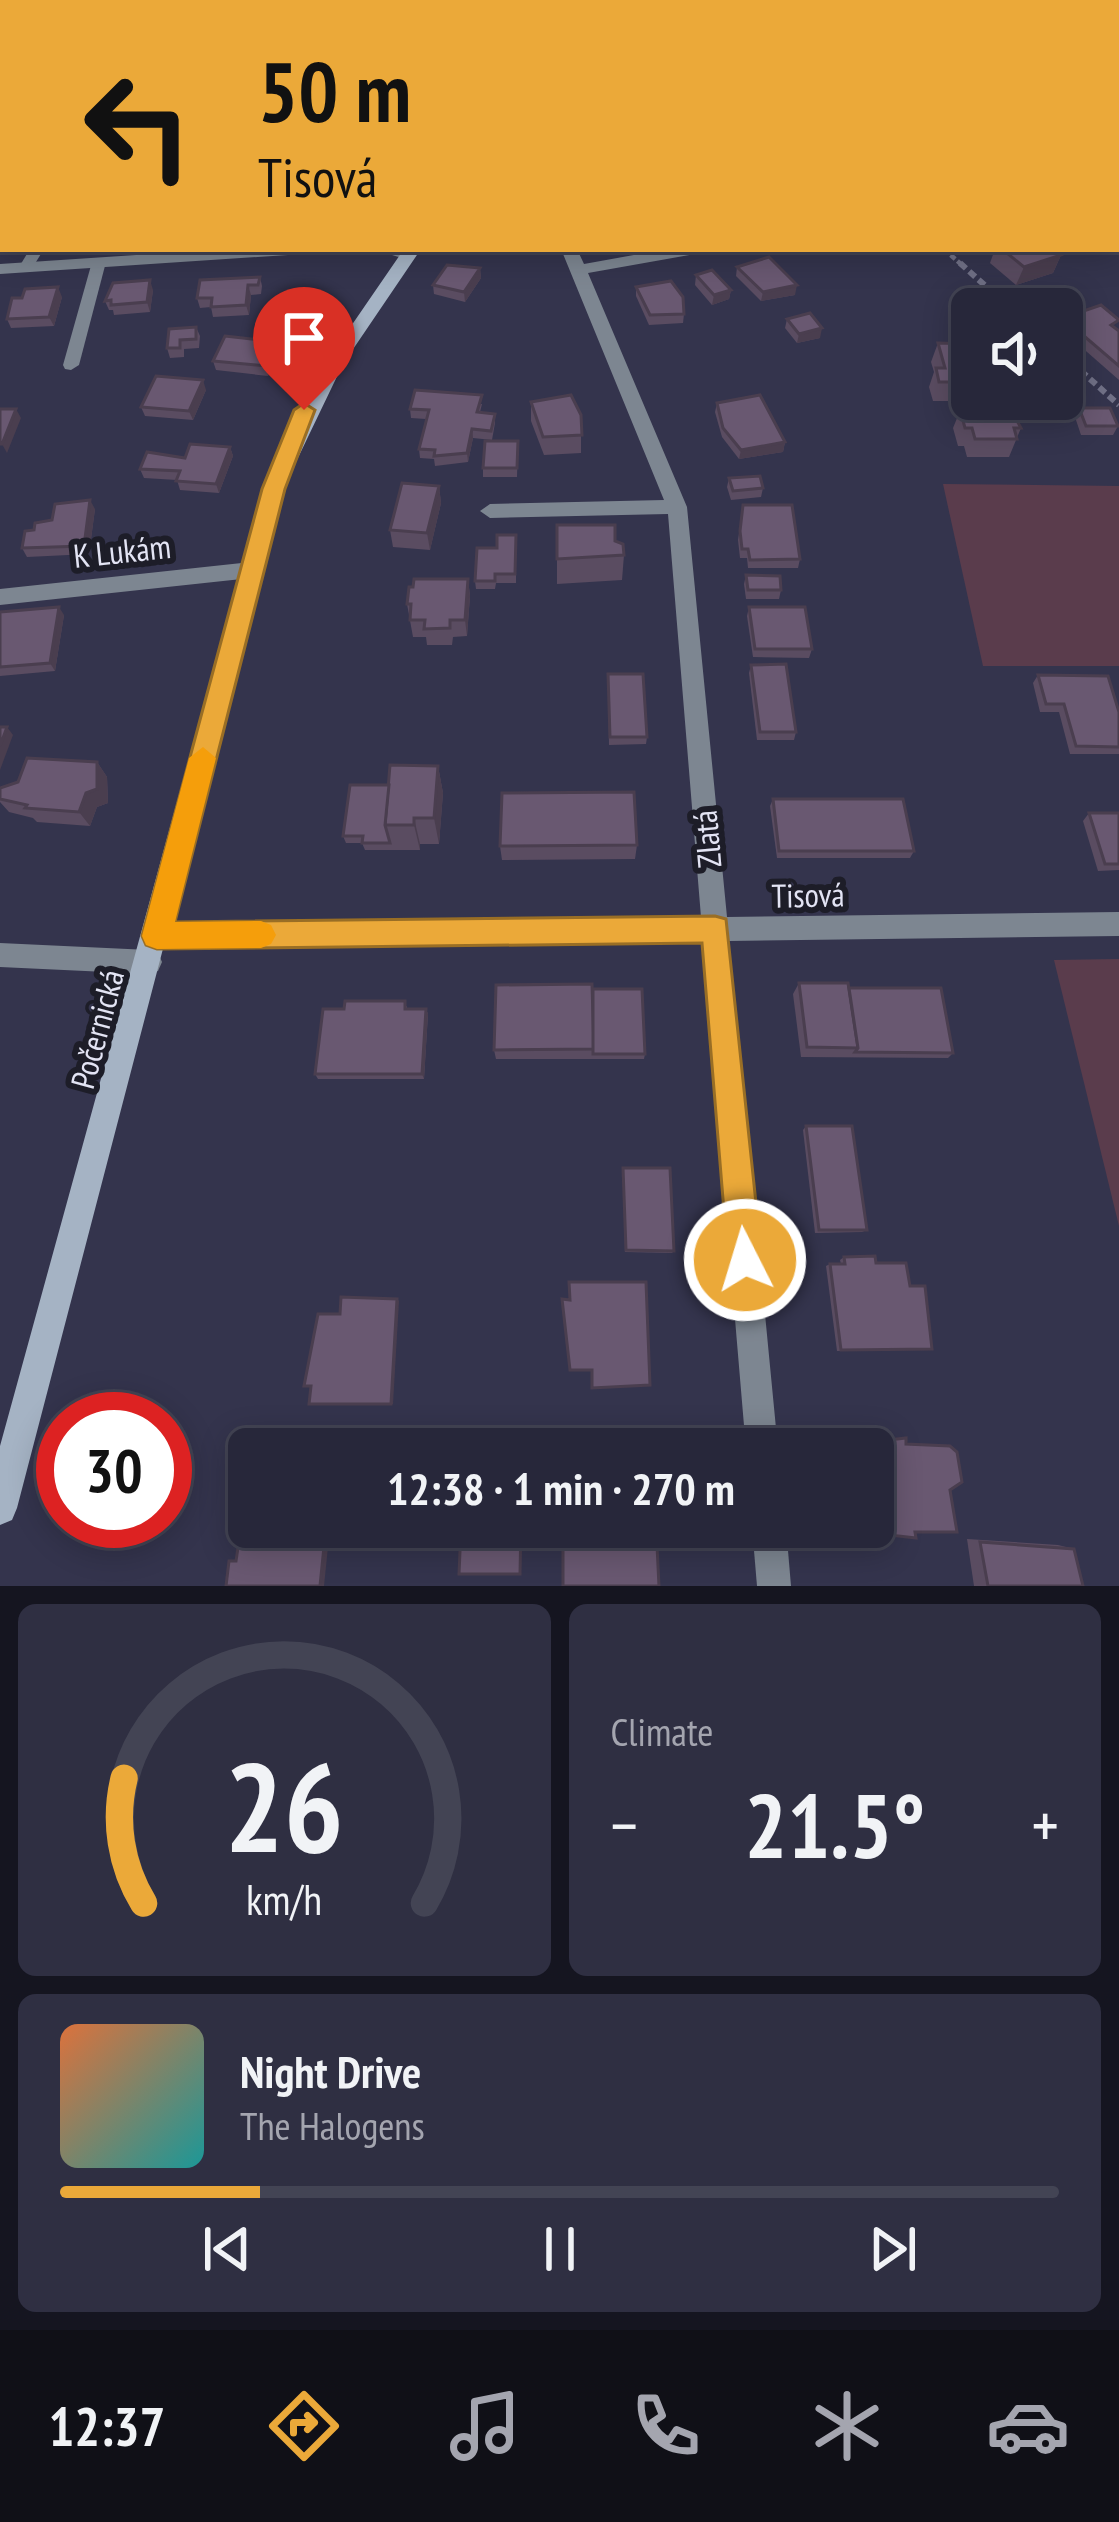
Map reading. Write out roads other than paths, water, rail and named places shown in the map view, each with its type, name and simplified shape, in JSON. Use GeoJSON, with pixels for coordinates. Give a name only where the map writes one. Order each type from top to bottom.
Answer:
{"type":"FeatureCollection","features":[{"type":"Feature","properties":{"kind":"street"},"geometry":{"type":"LineString","coordinates":[[0,269],[256,252]]}},
{"type":"Feature","properties":{"kind":"street","name":"Počernická"},"geometry":{"type":"LineString","coordinates":[[0,1508],[273,489],[304,410],[337,353],[411,252]]}},
{"type":"Feature","properties":{"kind":"street","name":"Zlatá"},"geometry":{"type":"LineString","coordinates":[[570,252],[677,507],[760,1428]]}},
{"type":"Feature","properties":{"kind":"street"},"geometry":{"type":"LineString","coordinates":[[579,270],[678,252]]}},
{"type":"Feature","properties":{"kind":"street"},"geometry":{"type":"LineString","coordinates":[[490,511],[677,507]]}},
{"type":"Feature","properties":{"kind":"street","name":"K Lukám"},"geometry":{"type":"LineString","coordinates":[[0,597],[251,570]]}},
{"type":"Feature","properties":{"kind":"street","name":"Tisová"},"geometry":{"type":"LineString","coordinates":[[0,955],[715,929],[1119,924]]}},
{"type":"Feature","properties":{"kind":"street"},"geometry":{"type":"LineString","coordinates":[[771,1548],[774,1586]]}},
{"type":"Feature","properties":{"kind":"lane"},"geometry":{"type":"LineString","coordinates":[[26,267],[35,252]]}},
{"type":"Feature","properties":{"kind":"lane"},"geometry":{"type":"LineString","coordinates":[[71,364],[99,262]]}}]}
